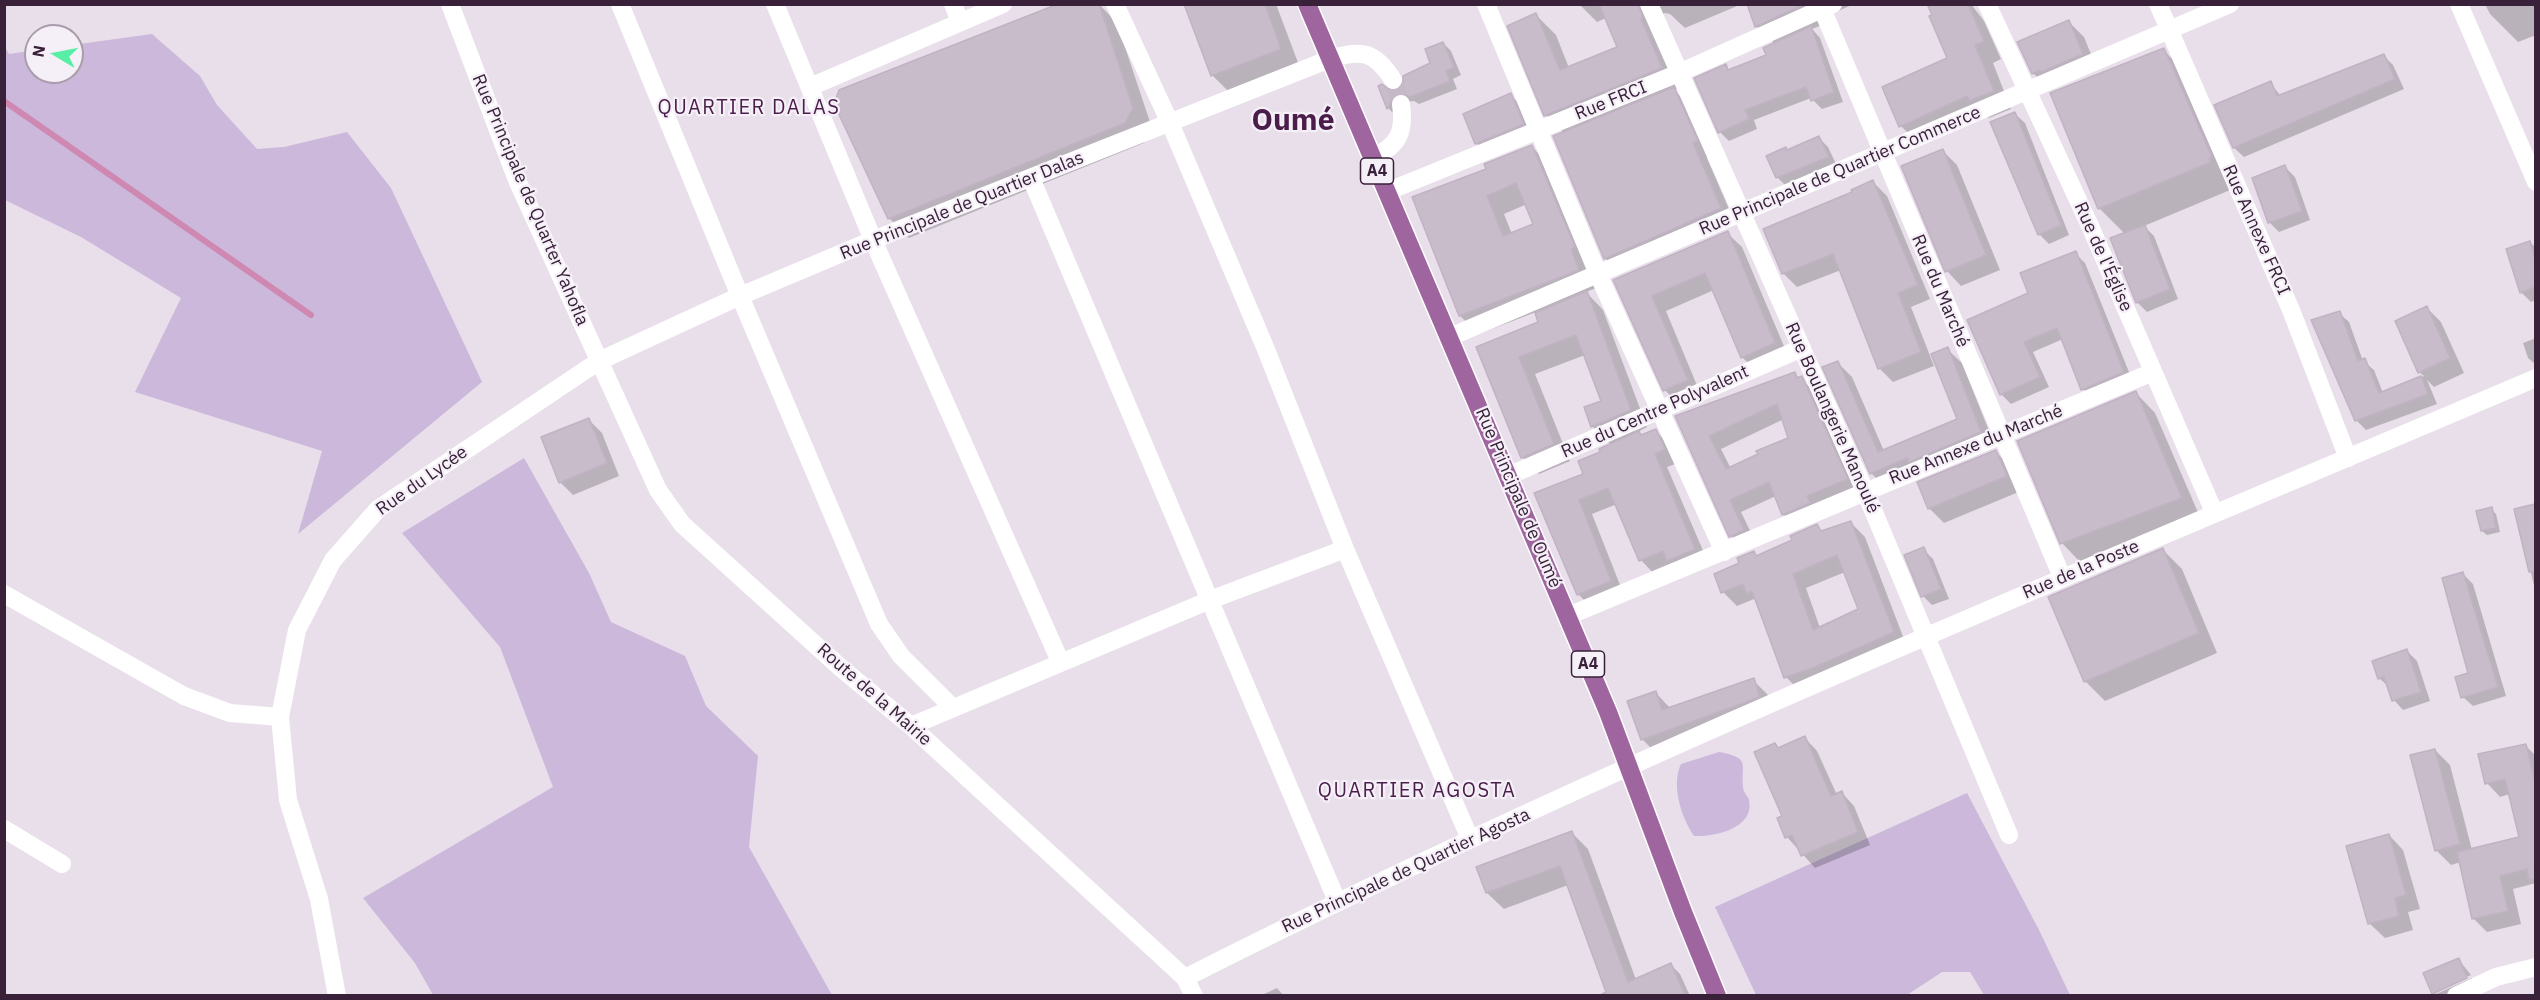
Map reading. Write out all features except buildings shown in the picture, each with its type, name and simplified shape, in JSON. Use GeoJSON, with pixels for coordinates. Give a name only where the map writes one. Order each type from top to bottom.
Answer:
{"type":"FeatureCollection","features":[{"type":"Feature","properties":{"kind":"main road","name":"Rue Principale de Oumé"},"geometry":{"type":"LineString","coordinates":[[1307,4],[1568,616],[1718,996]]}},
{"type":"Feature","properties":{"kind":"street","name":"Rue Principale de Quarter Yahofla"},"geometry":{"type":"LineString","coordinates":[[450,4],[517,180],[599,361]]}},
{"type":"Feature","properties":{"kind":"street"},"geometry":{"type":"LineString","coordinates":[[620,4],[740,296],[879,624],[901,656],[952,707]]}},
{"type":"Feature","properties":{"kind":"street"},"geometry":{"type":"LineString","coordinates":[[775,4],[873,240],[1060,661]]}},
{"type":"Feature","properties":{"kind":"street"},"geometry":{"type":"LineString","coordinates":[[953,4],[960,22]]}},
{"type":"Feature","properties":{"kind":"street"},"geometry":{"type":"LineString","coordinates":[[810,87],[1003,4]]}},
{"type":"Feature","properties":{"kind":"street"},"geometry":{"type":"LineString","coordinates":[[1115,4],[1170,123],[1265,347],[1345,549],[1470,839]]}},
{"type":"Feature","properties":{"kind":"street"},"geometry":{"type":"LineString","coordinates":[[1486,4],[1598,274],[1724,552]]}},
{"type":"Feature","properties":{"kind":"street","name":"Rue Boulangerie Manoulé"},"geometry":{"type":"LineString","coordinates":[[1650,4],[1865,491],[2008,835]]}},
{"type":"Feature","properties":{"kind":"street","name":"Rue de l'Église"},"geometry":{"type":"LineString","coordinates":[[1988,4],[2026,91],[2091,228],[2214,512]]}},
{"type":"Feature","properties":{"kind":"street","name":"Rue Annexe FRCI"},"geometry":{"type":"LineString","coordinates":[[2158,4],[2291,310],[2348,458]]}},
{"type":"Feature","properties":{"kind":"street","name":"Rue Principale de Quartier Commerce"},"geometry":{"type":"LineString","coordinates":[[1450,337],[2230,4]]}},
{"type":"Feature","properties":{"kind":"street"},"geometry":{"type":"LineString","coordinates":[[2459,4],[2535,182]]}},
{"type":"Feature","properties":{"kind":"street","name":"Rue FRCI"},"geometry":{"type":"LineString","coordinates":[[1386,192],[1679,73],[1825,6]]}},
{"type":"Feature","properties":{"kind":"street","name":"Rue du Marché"},"geometry":{"type":"LineString","coordinates":[[1825,6],[1881,153],[2062,577]]}},
{"type":"Feature","properties":{"kind":"street","name":"Rue Principale de Quartier Dalas"},"geometry":{"type":"LineString","coordinates":[[599,361],[740,296],[873,240],[1330,59],[1354,53],[1373,56],[1383,64],[1393,80]]}},
{"type":"Feature","properties":{"kind":"street"},"geometry":{"type":"LineString","coordinates":[[1372,159],[1398,138],[1404,126],[1401,104]]}},
{"type":"Feature","properties":{"kind":"street"},"geometry":{"type":"LineString","coordinates":[[1031,178],[1337,901]]}},
{"type":"Feature","properties":{"kind":"street","name":"Rue du Centre Polyvalent"},"geometry":{"type":"LineString","coordinates":[[1508,476],[1802,348]]}},
{"type":"Feature","properties":{"kind":"street","name":"Rue du Lycée"},"geometry":{"type":"LineString","coordinates":[[337,996],[318,899],[288,800],[280,717],[297,630],[333,560],[378,509],[599,361]]}},
{"type":"Feature","properties":{"kind":"street","name":"Route de la Mairie"},"geometry":{"type":"LineString","coordinates":[[599,361],[658,490],[682,524],[841,668],[911,726],[1185,978],[1194,996]]}},
{"type":"Feature","properties":{"kind":"street","name":"Rue Annexe du Marché"},"geometry":{"type":"LineString","coordinates":[[1568,616],[2153,372]]}},
{"type":"Feature","properties":{"kind":"street","name":"Rue de la Poste"},"geometry":{"type":"LineString","coordinates":[[1628,767],[2062,577],[2535,378]]}},
{"type":"Feature","properties":{"kind":"street"},"geometry":{"type":"LineString","coordinates":[[911,726],[1060,661],[1210,600],[1345,549]]}},
{"type":"Feature","properties":{"kind":"street"},"geometry":{"type":"LineString","coordinates":[[4,594],[184,696],[230,714],[280,717]]}},
{"type":"Feature","properties":{"kind":"street","name":"Rue Principale de Quartier Agosta"},"geometry":{"type":"LineString","coordinates":[[1185,978],[1337,901],[1628,767]]}},
{"type":"Feature","properties":{"kind":"street"},"geometry":{"type":"LineString","coordinates":[[4,829],[62,864]]}},
{"type":"Feature","properties":{"kind":"street"},"geometry":{"type":"LineString","coordinates":[[2456,996],[2496,977],[2535,967]]}},
{"type":"Feature","properties":{"kind":"shaded area"},"geometry":{"type":"Polygon","coordinates":[[[152,34],[200,76],[217,105],[257,149],[284,147],[347,132],[391,188],[482,382],[298,534],[322,451],[135,392],[181,298],[81,237],[5,200],[5,47],[9,54],[24,52],[24,84],[84,84],[84,43],[152,34]]]}},
{"type":"Feature","properties":{"kind":"shaded area"},"geometry":{"type":"Polygon","coordinates":[[[524,458],[589,573],[611,622],[685,656],[706,706],[758,756],[749,847],[832,995],[433,995],[415,963],[363,898],[553,787],[500,647],[402,533],[524,458]]]}},
{"type":"Feature","properties":{"kind":"shaded area"},"geometry":{"type":"Polygon","coordinates":[[[1719,752],[1740,759],[1743,767],[1743,789],[1749,800],[1749,810],[1746,818],[1731,829],[1711,835],[1694,836],[1685,820],[1679,801],[1678,772],[1681,764],[1719,752]]]}},
{"type":"Feature","properties":{"kind":"shaded area"},"geometry":{"type":"Polygon","coordinates":[[[1967,793],[2039,930],[2070,995],[1984,995],[1970,972],[1942,972],[1907,995],[1756,995],[1715,907],[1967,793]]]}},
{"type":"Feature","properties":{"kind":"waterway"},"geometry":{"type":"LineString","coordinates":[[4,101],[311,315]]}},
{"type":"Feature","properties":{"kind":"tunnel"},"geometry":{"type":"LineString","coordinates":[[1393,80],[1401,104]]}},
{"type":"Feature","properties":{"kind":"district","name":"QUARTIER DALAS"},"geometry":{"type":"Point","coordinates":[749,108]}},
{"type":"Feature","properties":{"kind":"district","name":"Oumé"},"geometry":{"type":"Point","coordinates":[1293,121]}},
{"type":"Feature","properties":{"kind":"district","name":"QUARTIER AGOSTA"},"geometry":{"type":"Point","coordinates":[1417,791]}}]}
